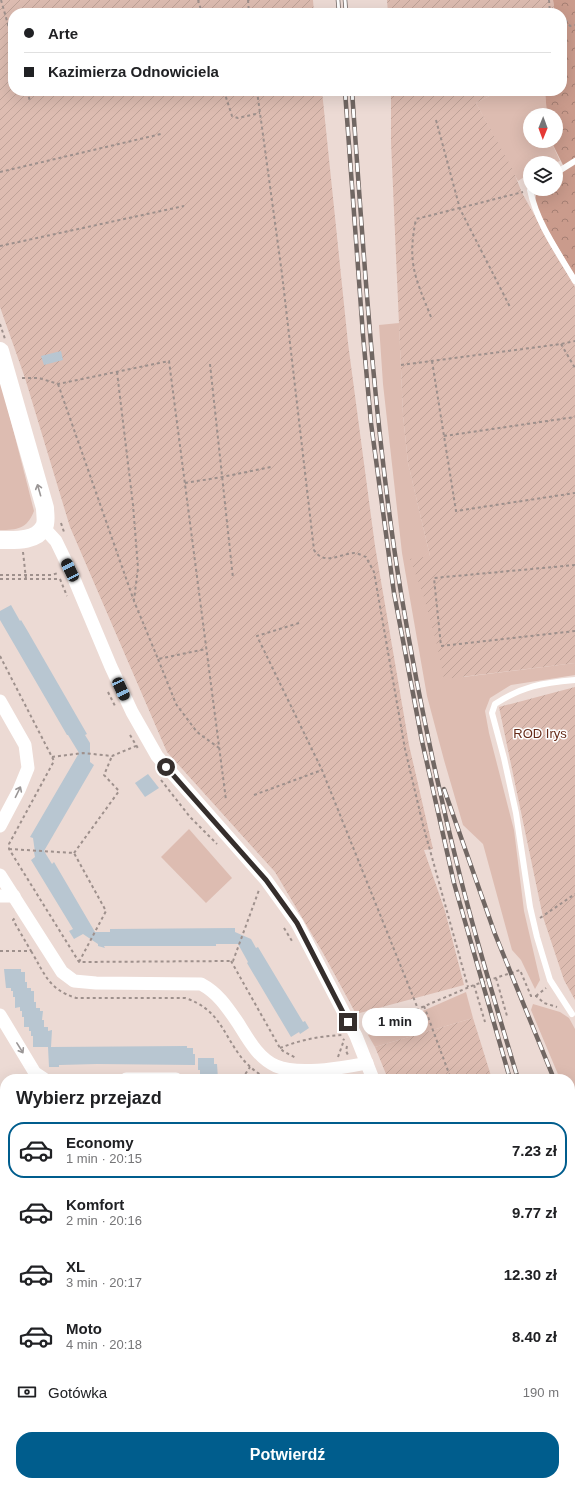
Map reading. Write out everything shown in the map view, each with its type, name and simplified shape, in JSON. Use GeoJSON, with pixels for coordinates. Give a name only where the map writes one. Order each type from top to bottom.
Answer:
{"type":"FeatureCollection","features":[{"type":"Feature","properties":{"kind":"street"},"geometry":{"type":"LineString","coordinates":[[0,351],[45,508],[46,521],[44,528],[36,534],[22,540],[0,540]]}},
{"type":"Feature","properties":{"kind":"street"},"geometry":{"type":"LineString","coordinates":[[44,528],[56,541],[132,712],[156,756],[266,880],[297,923],[350,1039],[367,1064],[371,1074]]}},
{"type":"Feature","properties":{"kind":"street"},"geometry":{"type":"LineString","coordinates":[[0,701],[25,744],[28,768],[19,790],[0,826]]}},
{"type":"Feature","properties":{"kind":"street"},"geometry":{"type":"LineString","coordinates":[[0,874],[62,972],[74,981],[96,984],[201,984],[211,989],[224,1002],[251,1045],[264,1058],[276,1066],[298,1070],[337,1069],[367,1064]]}},
{"type":"Feature","properties":{"kind":"street"},"geometry":{"type":"LineString","coordinates":[[0,896],[14,896]]}},
{"type":"Feature","properties":{"kind":"street"},"geometry":{"type":"LineString","coordinates":[[0,1015],[36,1073],[39,1074]]}},
{"type":"Feature","properties":{"kind":"lane"},"geometry":{"type":"LineString","coordinates":[[563,169],[575,161]]}},
{"type":"Feature","properties":{"kind":"lane"},"geometry":{"type":"LineString","coordinates":[[532,196],[539,218],[575,281]]}},
{"type":"Feature","properties":{"kind":"lane"},"geometry":{"type":"LineString","coordinates":[[572,1014],[550,980],[537,937],[530,907],[516,813],[492,713],[494,704],[510,694],[527,687],[545,683],[575,680]]}},
{"type":"Feature","properties":{"kind":"path"},"geometry":{"type":"LineString","coordinates":[[1,0],[8,24]]}},
{"type":"Feature","properties":{"kind":"path"},"geometry":{"type":"LineString","coordinates":[[567,22],[570,26],[575,25]]}},
{"type":"Feature","properties":{"kind":"path"},"geometry":{"type":"LineString","coordinates":[[28,96],[30,101]]}},
{"type":"Feature","properties":{"kind":"path"},"geometry":{"type":"LineString","coordinates":[[226,96],[232,116],[238,118],[260,113]]}},
{"type":"Feature","properties":{"kind":"path"},"geometry":{"type":"LineString","coordinates":[[258,96],[283,282],[314,550],[318,556],[324,559],[356,553],[366,557],[374,572],[405,749],[423,825],[468,987]]}},
{"type":"Feature","properties":{"kind":"path"},"geometry":{"type":"LineString","coordinates":[[436,120],[460,208],[510,307]]}},
{"type":"Feature","properties":{"kind":"path"},"geometry":{"type":"LineString","coordinates":[[0,172],[160,134]]}},
{"type":"Feature","properties":{"kind":"path"},"geometry":{"type":"LineString","coordinates":[[431,317],[415,277],[412,258],[412,240],[416,219],[523,191]]}},
{"type":"Feature","properties":{"kind":"path"},"geometry":{"type":"LineString","coordinates":[[0,246],[184,206]]}},
{"type":"Feature","properties":{"kind":"path"},"geometry":{"type":"LineString","coordinates":[[401,365],[575,341]]}},
{"type":"Feature","properties":{"kind":"path"},"geometry":{"type":"LineString","coordinates":[[561,344],[575,368]]}},
{"type":"Feature","properties":{"kind":"path"},"geometry":{"type":"LineString","coordinates":[[17,380],[25,378],[39,378],[58,384],[169,361],[226,800]]}},
{"type":"Feature","properties":{"kind":"path"},"geometry":{"type":"LineString","coordinates":[[432,361],[456,511],[575,493]]}},
{"type":"Feature","properties":{"kind":"path"},"geometry":{"type":"LineString","coordinates":[[210,364],[233,578]]}},
{"type":"Feature","properties":{"kind":"path"},"geometry":{"type":"LineString","coordinates":[[117,372],[133,505],[138,568],[134,601]]}},
{"type":"Feature","properties":{"kind":"path"},"geometry":{"type":"LineString","coordinates":[[58,384],[134,601],[176,704],[197,732],[220,749]]}},
{"type":"Feature","properties":{"kind":"path"},"geometry":{"type":"LineString","coordinates":[[444,436],[575,417]]}},
{"type":"Feature","properties":{"kind":"path"},"geometry":{"type":"LineString","coordinates":[[185,483],[271,467]]}},
{"type":"Feature","properties":{"kind":"path"},"geometry":{"type":"LineString","coordinates":[[58,516],[66,538]]}},
{"type":"Feature","properties":{"kind":"path"},"geometry":{"type":"LineString","coordinates":[[22,540],[26,579]]}},
{"type":"Feature","properties":{"kind":"path"},"geometry":{"type":"LineString","coordinates":[[575,565],[434,578],[441,646],[575,631]]}},
{"type":"Feature","properties":{"kind":"path"},"geometry":{"type":"LineString","coordinates":[[0,575],[51,575],[70,570]]}},
{"type":"Feature","properties":{"kind":"path"},"geometry":{"type":"LineString","coordinates":[[0,579],[60,579],[69,601]]}},
{"type":"Feature","properties":{"kind":"path"},"geometry":{"type":"LineString","coordinates":[[298,623],[257,636],[322,770],[418,1009]]}},
{"type":"Feature","properties":{"kind":"path"},"geometry":{"type":"LineString","coordinates":[[158,659],[206,650]]}},
{"type":"Feature","properties":{"kind":"path"},"geometry":{"type":"LineString","coordinates":[[0,656],[54,761],[9,844],[9,849],[79,962]]}},
{"type":"Feature","properties":{"kind":"path"},"geometry":{"type":"LineString","coordinates":[[106,688],[116,708]]}},
{"type":"Feature","properties":{"kind":"path"},"geometry":{"type":"LineString","coordinates":[[117,702],[120,709]]}},
{"type":"Feature","properties":{"kind":"path"},"geometry":{"type":"LineString","coordinates":[[131,730],[135,737]]}},
{"type":"Feature","properties":{"kind":"path"},"geometry":{"type":"LineString","coordinates":[[129,733],[140,752]]}},
{"type":"Feature","properties":{"kind":"path"},"geometry":{"type":"LineString","coordinates":[[52,758],[83,753],[112,756],[136,746]]}},
{"type":"Feature","properties":{"kind":"path"},"geometry":{"type":"LineString","coordinates":[[74,853],[119,791],[104,775],[112,756]]}},
{"type":"Feature","properties":{"kind":"path"},"geometry":{"type":"LineString","coordinates":[[254,795],[322,770]]}},
{"type":"Feature","properties":{"kind":"path"},"geometry":{"type":"LineString","coordinates":[[158,776],[190,817],[218,843],[192,815],[161,774]]}},
{"type":"Feature","properties":{"kind":"path"},"geometry":{"type":"LineString","coordinates":[[9,849],[74,853]]}},
{"type":"Feature","properties":{"kind":"path"},"geometry":{"type":"LineString","coordinates":[[74,853],[106,912],[79,962]]}},
{"type":"Feature","properties":{"kind":"path"},"geometry":{"type":"LineString","coordinates":[[254,884],[264,896]]}},
{"type":"Feature","properties":{"kind":"path"},"geometry":{"type":"LineString","coordinates":[[79,962],[233,961],[259,890]]}},
{"type":"Feature","properties":{"kind":"path"},"geometry":{"type":"LineString","coordinates":[[534,920],[543,917],[575,894]]}},
{"type":"Feature","properties":{"kind":"path"},"geometry":{"type":"LineString","coordinates":[[25,912],[12,920],[51,984],[63,993],[76,998],[185,998],[197,1002],[217,1019],[241,1058],[258,1074]]}},
{"type":"Feature","properties":{"kind":"path"},"geometry":{"type":"LineString","coordinates":[[284,928],[295,947]]}},
{"type":"Feature","properties":{"kind":"path"},"geometry":{"type":"LineString","coordinates":[[0,951],[31,950]]}},
{"type":"Feature","properties":{"kind":"path"},"geometry":{"type":"LineString","coordinates":[[231,961],[280,1048],[298,1059]]}},
{"type":"Feature","properties":{"kind":"path"},"geometry":{"type":"LineString","coordinates":[[350,1039],[468,987],[520,970],[530,996],[536,996],[546,988],[550,980]]}},
{"type":"Feature","properties":{"kind":"path"},"geometry":{"type":"LineString","coordinates":[[496,978],[507,1016]]}},
{"type":"Feature","properties":{"kind":"path"},"geometry":{"type":"LineString","coordinates":[[474,985],[485,1022]]}},
{"type":"Feature","properties":{"kind":"path"},"geometry":{"type":"LineString","coordinates":[[536,996],[544,1003],[553,1005],[572,1014]]}},
{"type":"Feature","properties":{"kind":"path"},"geometry":{"type":"LineString","coordinates":[[424,1006],[449,1074]]}},
{"type":"Feature","properties":{"kind":"path"},"geometry":{"type":"LineString","coordinates":[[333,1058],[338,1057],[344,1040],[338,1028]]}},
{"type":"Feature","properties":{"kind":"path"},"geometry":{"type":"LineString","coordinates":[[280,1048],[291,1043],[315,1037],[342,1035]]}},
{"type":"Feature","properties":{"kind":"path"},"geometry":{"type":"LineString","coordinates":[[245,1074],[250,1067]]}},
{"type":"Feature","properties":{"kind":"green space"},"geometry":{"type":"Polygon","coordinates":[[[0,0],[313,0],[314,8],[8,8],[8,96],[323,96],[348,343],[375,546],[409,745],[433,849],[424,850],[445,911],[464,985],[356,1014],[323,953],[275,872],[167,752],[70,527],[25,378],[0,307],[0,0]]]}},
{"type":"Feature","properties":{"kind":"green space"},"geometry":{"type":"Polygon","coordinates":[[[387,0],[553,0],[554,8],[388,8],[387,0]]]}},
{"type":"Feature","properties":{"kind":"green space"},"geometry":{"type":"Polygon","coordinates":[[[553,0],[575,0],[575,276],[546,227],[535,204],[536,196],[563,196],[563,156],[558,156],[554,148],[563,148],[563,108],[546,108],[545,96],[567,96],[567,8],[554,8],[553,0]]]}},
{"type":"Feature","properties":{"kind":"green space"},"geometry":{"type":"Polygon","coordinates":[[[391,96],[489,96],[476,103],[513,170],[523,196],[575,287],[575,663],[444,679],[437,645],[423,594],[410,559],[430,556],[408,463],[403,415],[391,142],[391,96]]]}},
{"type":"Feature","properties":{"kind":"green space"},"geometry":{"type":"Polygon","coordinates":[[[489,96],[545,96],[546,108],[523,108],[523,148],[554,148],[558,156],[523,156],[523,178],[518,181],[476,103],[489,96]]]}},
{"type":"Feature","properties":{"kind":"green space"},"geometry":{"type":"Polygon","coordinates":[[[399,323],[403,415],[408,463],[430,556],[463,677],[575,663],[575,675],[511,685],[490,698],[485,711],[489,733],[514,830],[524,911],[540,980],[535,989],[521,960],[512,950],[483,844],[463,825],[427,696],[402,553],[383,384],[379,325],[399,323]]]}},
{"type":"Feature","properties":{"kind":"green space"},"geometry":{"type":"Polygon","coordinates":[[[0,378],[34,511],[25,525],[16,529],[6,530],[0,530],[0,378]]]}},
{"type":"Feature","properties":{"kind":"green space","name":"ROD Irys"},"geometry":{"type":"Polygon","coordinates":[[[575,687],[575,1000],[564,980],[543,917],[499,707],[575,687]]]}},
{"type":"Feature","properties":{"kind":"green space"},"geometry":{"type":"Polygon","coordinates":[[[189,829],[232,878],[206,903],[161,857],[189,829]]]}},
{"type":"Feature","properties":{"kind":"green space"},"geometry":{"type":"Polygon","coordinates":[[[466,992],[473,1018],[375,1047],[368,1035],[466,992]]]}},
{"type":"Feature","properties":{"kind":"green space"},"geometry":{"type":"Polygon","coordinates":[[[533,1004],[560,1012],[569,1018],[575,1029],[575,1074],[558,1074],[531,1010],[533,1004]]]}},
{"type":"Feature","properties":{"kind":"green space"},"geometry":{"type":"Polygon","coordinates":[[[473,1018],[490,1074],[386,1074],[375,1047],[473,1018]]]}},
{"type":"Feature","properties":{"kind":"building"},"geometry":{"type":"Polygon","coordinates":[[[61,351],[63,360],[44,365],[41,356],[61,351]]]}},
{"type":"Feature","properties":{"kind":"building"},"geometry":{"type":"Polygon","coordinates":[[[11,605],[87,734],[85,735],[90,743],[90,762],[94,765],[44,851],[52,864],[54,862],[95,932],[110,932],[110,929],[235,928],[235,932],[251,939],[256,948],[258,947],[303,1022],[305,1021],[309,1028],[300,1034],[299,1032],[291,1037],[247,963],[248,962],[238,944],[216,944],[216,946],[104,946],[105,948],[98,946],[98,944],[83,934],[74,939],[69,931],[73,929],[31,860],[35,857],[35,852],[33,838],[30,837],[79,753],[0,620],[0,611],[11,605]]]}},
{"type":"Feature","properties":{"kind":"building"},"geometry":{"type":"Polygon","coordinates":[[[148,774],[159,788],[145,797],[135,783],[148,774]]]}},
{"type":"Feature","properties":{"kind":"building"},"geometry":{"type":"Polygon","coordinates":[[[4,969],[21,969],[21,972],[25,972],[25,982],[27,982],[27,988],[31,988],[31,991],[34,991],[34,1002],[36,1002],[36,1008],[40,1008],[40,1011],[43,1011],[42,1020],[44,1020],[44,1027],[48,1027],[48,1031],[52,1030],[51,1047],[187,1046],[187,1048],[193,1048],[193,1054],[195,1054],[195,1065],[97,1064],[59,1065],[59,1067],[49,1067],[48,1047],[33,1047],[33,1036],[31,1036],[29,1027],[24,1027],[24,1017],[22,1017],[22,1011],[20,1011],[20,1007],[15,1008],[15,997],[13,997],[13,991],[11,991],[11,988],[6,988],[4,969]]]}},
{"type":"Feature","properties":{"kind":"building"},"geometry":{"type":"Polygon","coordinates":[[[198,1058],[214,1058],[214,1064],[217,1064],[218,1074],[200,1074],[200,1070],[198,1070],[198,1058]]]}},
{"type":"Feature","properties":{"kind":"railway"},"geometry":{"type":"LineString","coordinates":[[338,0],[339,8]]}},
{"type":"Feature","properties":{"kind":"railway"},"geometry":{"type":"LineString","coordinates":[[345,0],[346,8]]}},
{"type":"Feature","properties":{"kind":"railway"},"geometry":{"type":"LineString","coordinates":[[345,96],[371,423],[394,593],[422,741],[454,883],[509,1074]]}},
{"type":"Feature","properties":{"kind":"railway"},"geometry":{"type":"LineString","coordinates":[[352,96],[377,406],[392,531],[407,629],[452,844],[481,955],[517,1074]]}},
{"type":"Feature","properties":{"kind":"railway"},"geometry":{"type":"LineString","coordinates":[[444,789],[495,934],[552,1074]]}},
{"type":"Feature","properties":{"kind":"route"},"geometry":{"type":"LineString","coordinates":[[166,767],[266,880],[297,923],[348,1022]]}}]}
